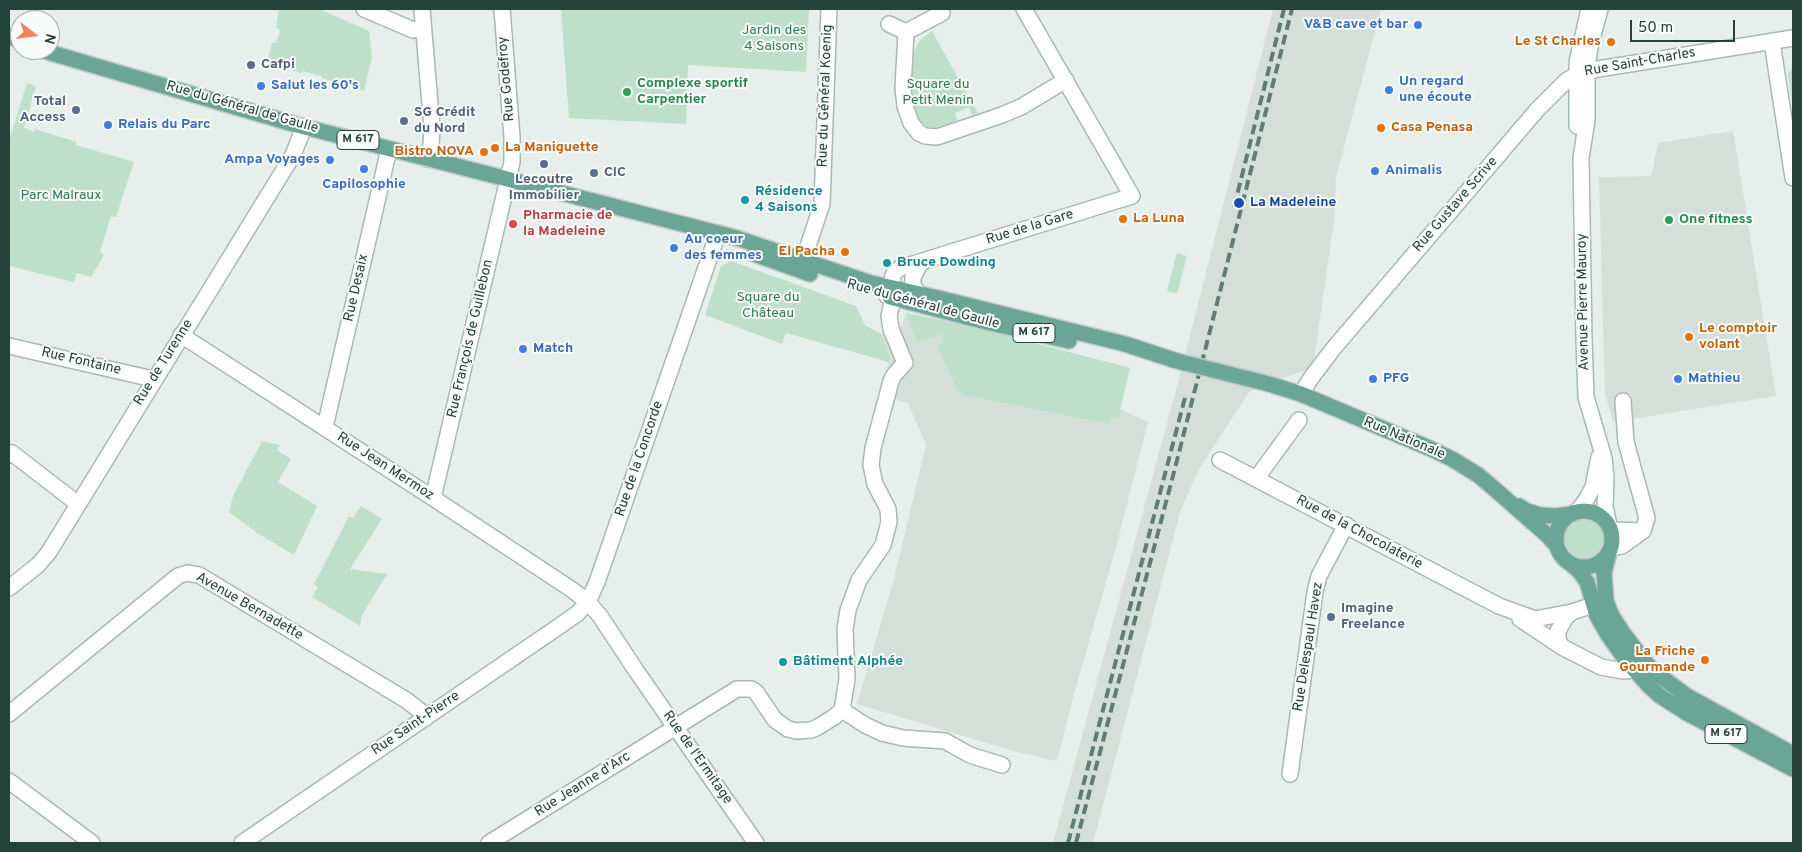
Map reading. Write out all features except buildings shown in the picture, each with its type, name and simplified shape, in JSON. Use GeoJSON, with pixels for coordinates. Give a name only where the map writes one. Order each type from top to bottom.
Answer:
{"type":"FeatureCollection","features":[{"type":"Feature","properties":{"kind":"main road","name":"Rue du Général de Gaulle"},"geometry":{"type":"LineString","coordinates":[[60,55],[304,126],[676,223],[802,266],[1022,330],[1124,352],[1177,361],[1301,394]]}},
{"type":"Feature","properties":{"kind":"main road","name":"Rue du Général de Gaulle"},"geometry":{"type":"LineString","coordinates":[[891,293],[919,294],[1126,344],[1177,361]]}},
{"type":"Feature","properties":{"kind":"main road","name":"Rue Nationale"},"geometry":{"type":"LineString","coordinates":[[1301,394],[1440,453],[1478,475],[1557,546]]}},
{"type":"Feature","properties":{"kind":"main road","name":"Rue Nationale"},"geometry":{"type":"LineString","coordinates":[[1501,494],[1527,511],[1536,514],[1556,516],[1574,513]]}},
{"type":"Feature","properties":{"kind":"main road"},"geometry":{"type":"LineString","coordinates":[[1586,511],[1595,513],[1603,518],[1610,528],[1613,539],[1610,550],[1604,560],[1584,568],[1572,565],[1562,557],[1556,538],[1564,519],[1574,513],[1586,511]]}},
{"type":"Feature","properties":{"kind":"main road","name":"M 617"},"geometry":{"type":"LineString","coordinates":[[1610,550],[1604,572],[1597,616],[1608,635],[1641,667],[1660,696],[1673,705],[1793,769]]}},
{"type":"Feature","properties":{"kind":"main road","name":"M 617"},"geometry":{"type":"LineString","coordinates":[[1572,565],[1580,572],[1600,603]]}},
{"type":"Feature","properties":{"kind":"main road","name":"M 617"},"geometry":{"type":"LineString","coordinates":[[1641,667],[1661,676],[1687,696],[1793,754]]}},
{"type":"Feature","properties":{"kind":"street"},"geometry":{"type":"LineString","coordinates":[[364,9],[413,30],[423,28]]}},
{"type":"Feature","properties":{"kind":"street"},"geometry":{"type":"LineString","coordinates":[[422,9],[432,135],[428,159]]}},
{"type":"Feature","properties":{"kind":"street","name":"Rue Godefroy"},"geometry":{"type":"LineString","coordinates":[[502,9],[513,149],[508,180]]}},
{"type":"Feature","properties":{"kind":"street","name":"Rue du Général Koenig"},"geometry":{"type":"LineString","coordinates":[[802,266],[822,204],[829,9]]}},
{"type":"Feature","properties":{"kind":"street"},"geometry":{"type":"LineString","coordinates":[[906,32],[903,88],[905,106],[911,123],[919,133],[925,136],[943,136],[1020,107],[1066,80],[1024,9]]}},
{"type":"Feature","properties":{"kind":"street"},"geometry":{"type":"LineString","coordinates":[[1581,73],[1580,45],[1589,9]]}},
{"type":"Feature","properties":{"kind":"street"},"geometry":{"type":"LineString","coordinates":[[1581,73],[1600,9]]}},
{"type":"Feature","properties":{"kind":"street"},"geometry":{"type":"LineString","coordinates":[[906,32],[942,13]]}},
{"type":"Feature","properties":{"kind":"street"},"geometry":{"type":"LineString","coordinates":[[890,24],[906,32]]}},
{"type":"Feature","properties":{"kind":"street","name":"Rue Saint-Charles"},"geometry":{"type":"LineString","coordinates":[[1581,73],[1793,38]]}},
{"type":"Feature","properties":{"kind":"street"},"geometry":{"type":"LineString","coordinates":[[1772,42],[1793,178]]}},
{"type":"Feature","properties":{"kind":"street","name":"Avenue Pierre Mauroy"},"geometry":{"type":"LineString","coordinates":[[1581,73],[1577,121],[1581,158],[1586,397],[1606,468],[1605,508],[1610,528]]}},
{"type":"Feature","properties":{"kind":"street","name":"Rue Gustave Scrive"},"geometry":{"type":"LineString","coordinates":[[1301,394],[1333,349],[1537,110],[1555,90],[1581,73]]}},
{"type":"Feature","properties":{"kind":"street","name":"Rue de la Gare"},"geometry":{"type":"LineString","coordinates":[[891,293],[893,276],[896,270],[1132,196],[1066,80]]}},
{"type":"Feature","properties":{"kind":"street","name":"Rue de Turenne"},"geometry":{"type":"LineString","coordinates":[[9,588],[44,559],[293,155],[304,126]]}},
{"type":"Feature","properties":{"kind":"street","name":"Rue Desaix"},"geometry":{"type":"LineString","coordinates":[[325,427],[389,149]]}},
{"type":"Feature","properties":{"kind":"street","name":"Rue François de Guillebon"},"geometry":{"type":"LineString","coordinates":[[433,498],[508,180]]}},
{"type":"Feature","properties":{"kind":"street","name":"Rue de la Concorde"},"geometry":{"type":"LineString","coordinates":[[588,602],[597,582],[717,236]]}},
{"type":"Feature","properties":{"kind":"street"},"geometry":{"type":"LineString","coordinates":[[919,294],[914,286],[914,277],[920,264],[928,259]]}},
{"type":"Feature","properties":{"kind":"street"},"geometry":{"type":"LineString","coordinates":[[891,293],[889,320],[905,363],[891,381],[873,448],[871,465],[876,484],[888,509],[890,522],[883,545],[859,580],[848,610],[845,638],[847,679],[842,710],[865,725],[882,733],[903,738],[944,741],[970,755],[1002,765]]}},
{"type":"Feature","properties":{"kind":"street","name":"Rue Jean Mermoz"},"geometry":{"type":"LineString","coordinates":[[182,335],[570,588],[588,602]]}},
{"type":"Feature","properties":{"kind":"street","name":"Rue Fontaine"},"geometry":{"type":"LineString","coordinates":[[9,346],[154,380]]}},
{"type":"Feature","properties":{"kind":"street"},"geometry":{"type":"LineString","coordinates":[[1610,550],[1622,546],[1643,531],[1646,523],[1646,514],[1626,442],[1624,401]]}},
{"type":"Feature","properties":{"kind":"street"},"geometry":{"type":"LineString","coordinates":[[1256,479],[1299,420]]}},
{"type":"Feature","properties":{"kind":"street","name":"Avenue Pierre Mauroy"},"geometry":{"type":"LineString","coordinates":[[1574,513],[1586,500],[1593,487],[1598,468],[1600,443]]}},
{"type":"Feature","properties":{"kind":"street"},"geometry":{"type":"LineString","coordinates":[[9,455],[12,453],[78,504]]}},
{"type":"Feature","properties":{"kind":"street","name":"Rue de la Chocolaterie"},"geometry":{"type":"LineString","coordinates":[[1220,460],[1499,606],[1562,647],[1600,667],[1617,671],[1641,667]]}},
{"type":"Feature","properties":{"kind":"street","name":"Rue Delespaul Havez"},"geometry":{"type":"LineString","coordinates":[[1290,774],[1315,592],[1319,576],[1346,525]]}},
{"type":"Feature","properties":{"kind":"street"},"geometry":{"type":"LineString","coordinates":[[1610,528],[1643,531]]}},
{"type":"Feature","properties":{"kind":"street","name":"Avenue Bernadette"},"geometry":{"type":"LineString","coordinates":[[9,714],[178,576],[187,573],[199,575],[406,700],[426,718]]}},
{"type":"Feature","properties":{"kind":"street","name":"Rue de l'Ermitage"},"geometry":{"type":"LineString","coordinates":[[588,602],[600,616],[756,843]]}},
{"type":"Feature","properties":{"kind":"street","name":"Rue Saint-Pierre"},"geometry":{"type":"LineString","coordinates":[[242,843],[569,620],[588,602]]}},
{"type":"Feature","properties":{"kind":"street","name":"Rue de la Chocolaterie"},"geometry":{"type":"LineString","coordinates":[[1499,606],[1535,619],[1572,612],[1600,603]]}},
{"type":"Feature","properties":{"kind":"street"},"geometry":{"type":"LineString","coordinates":[[1562,647],[1558,639],[1560,626],[1572,612]]}},
{"type":"Feature","properties":{"kind":"street","name":"Rue Jeanne d'Arc"},"geometry":{"type":"LineString","coordinates":[[489,843],[676,728],[732,691],[744,688],[756,692],[776,720],[788,729],[796,731],[811,730],[818,727],[842,710]]}},
{"type":"Feature","properties":{"kind":"street"},"geometry":{"type":"LineString","coordinates":[[10,784],[92,843]]}},
{"type":"Feature","properties":{"kind":"shaded area"},"geometry":{"type":"Polygon","coordinates":[[[1273,9],[1381,9],[1336,177],[1335,213],[1313,367],[1250,391],[1199,469],[1181,509],[1093,843],[1053,843],[1179,379],[1273,9]]]}},
{"type":"Feature","properties":{"kind":"shaded area"},"geometry":{"type":"Polygon","coordinates":[[[1733,131],[1776,396],[1613,422],[1605,394],[1599,177],[1651,176],[1658,143],[1733,131]]]}},
{"type":"Feature","properties":{"kind":"shaded area"},"geometry":{"type":"Polygon","coordinates":[[[906,313],[969,326],[1130,368],[1120,409],[1148,422],[1115,551],[1057,761],[1013,751],[857,704],[894,579],[926,445],[908,403],[880,395],[890,357],[881,334],[901,327],[906,313]]]}},
{"type":"Feature","properties":{"kind":"green space"},"geometry":{"type":"Polygon","coordinates":[[[279,9],[319,9],[369,31],[372,57],[364,91],[322,78],[322,76],[279,67],[278,69],[266,65],[272,43],[276,43],[280,30],[276,28],[279,9]]]}},
{"type":"Feature","properties":{"kind":"green space","name":"Complexe sportif Carpentier"},"geometry":{"type":"Polygon","coordinates":[[[561,9],[809,9],[806,72],[688,65],[686,124],[569,118],[561,9]]]}},
{"type":"Feature","properties":{"kind":"green space","name":"Square du Petit Menin"},"geometry":{"type":"Polygon","coordinates":[[[932,31],[978,113],[972,115],[969,107],[955,113],[957,121],[935,128],[927,127],[919,120],[912,98],[913,53],[920,40],[932,31]]]}},
{"type":"Feature","properties":{"kind":"green space"},"geometry":{"type":"Polygon","coordinates":[[[1793,66],[1793,108],[1788,74],[1793,66]]]}},
{"type":"Feature","properties":{"kind":"green space","name":"Parc Malraux"},"geometry":{"type":"Polygon","coordinates":[[[27,83],[36,86],[24,128],[34,132],[35,129],[77,142],[76,145],[134,162],[116,217],[111,216],[100,252],[104,255],[91,277],[77,273],[74,282],[9,266],[9,141],[27,83]]]}},
{"type":"Feature","properties":{"kind":"green space"},"geometry":{"type":"Polygon","coordinates":[[[1177,253],[1187,256],[1177,294],[1167,291],[1177,253]]]}},
{"type":"Feature","properties":{"kind":"green space","name":"Square du Château"},"geometry":{"type":"Polygon","coordinates":[[[731,261],[856,306],[865,325],[881,334],[890,357],[889,362],[786,333],[782,344],[705,315],[721,266],[731,261]]]}},
{"type":"Feature","properties":{"kind":"green space"},"geometry":{"type":"Polygon","coordinates":[[[906,313],[969,326],[1130,368],[1118,419],[1111,417],[1110,424],[964,395],[956,388],[937,345],[944,342],[942,334],[917,342],[906,313]]]}},
{"type":"Feature","properties":{"kind":"green space"},"geometry":{"type":"Polygon","coordinates":[[[262,441],[280,445],[277,450],[291,459],[278,482],[317,506],[294,555],[257,533],[229,512],[233,496],[262,441]]]}},
{"type":"Feature","properties":{"kind":"green space"},"geometry":{"type":"Polygon","coordinates":[[[361,506],[382,519],[350,569],[387,574],[362,615],[360,626],[312,597],[318,587],[314,584],[349,516],[353,518],[361,506]]]}},
{"type":"Feature","properties":{"kind":"green space"},"geometry":{"type":"Polygon","coordinates":[[[1584,519],[1598,525],[1604,539],[1598,553],[1584,559],[1570,553],[1564,539],[1570,525],[1584,519]]]}},
{"type":"Feature","properties":{"kind":"railway"},"geometry":{"type":"LineString","coordinates":[[1234,207],[1284,9]]}},
{"type":"Feature","properties":{"kind":"railway"},"geometry":{"type":"LineString","coordinates":[[1076,843],[1174,472],[1292,9]]}},
{"type":"Feature","properties":{"kind":"railway"},"geometry":{"type":"LineString","coordinates":[[1068,843],[1186,394]]}},
{"type":"Feature","properties":{"kind":"place","name":"V&B cave et bar"},"geometry":{"type":"Point","coordinates":[1418,25]}},
{"type":"Feature","properties":{"kind":"place","name":"Le St Charles"},"geometry":{"type":"Point","coordinates":[1611,42]}},
{"type":"Feature","properties":{"kind":"place","name":"Cafpi"},"geometry":{"type":"Point","coordinates":[251,65]}},
{"type":"Feature","properties":{"kind":"place","name":"Salut les 60's"},"geometry":{"type":"Point","coordinates":[261,86]}},
{"type":"Feature","properties":{"kind":"place","name":"Un regard une écoute"},"geometry":{"type":"Point","coordinates":[1389,90]}},
{"type":"Feature","properties":{"kind":"place","name":"Complexe sportif Carpentier"},"geometry":{"type":"Point","coordinates":[627,92]}},
{"type":"Feature","properties":{"kind":"place","name":"Total Access"},"geometry":{"type":"Point","coordinates":[76,110]}},
{"type":"Feature","properties":{"kind":"place","name":"SG Crédit du Nord"},"geometry":{"type":"Point","coordinates":[404,121]}},
{"type":"Feature","properties":{"kind":"place","name":"Relais du Parc"},"geometry":{"type":"Point","coordinates":[108,125]}},
{"type":"Feature","properties":{"kind":"place","name":"Casa Penasa"},"geometry":{"type":"Point","coordinates":[1381,128]}},
{"type":"Feature","properties":{"kind":"place","name":"La Maniguette"},"geometry":{"type":"Point","coordinates":[495,148]}},
{"type":"Feature","properties":{"kind":"place","name":"Bistro NOVA"},"geometry":{"type":"Point","coordinates":[484,152]}},
{"type":"Feature","properties":{"kind":"place","name":"Ampa Voyages"},"geometry":{"type":"Point","coordinates":[330,160]}},
{"type":"Feature","properties":{"kind":"place","name":"Lecoutre Immobilier"},"geometry":{"type":"Point","coordinates":[544,164]}},
{"type":"Feature","properties":{"kind":"place","name":"Capilosophie"},"geometry":{"type":"Point","coordinates":[364,169]}},
{"type":"Feature","properties":{"kind":"place","name":"Animalis"},"geometry":{"type":"Point","coordinates":[1375,171]}},
{"type":"Feature","properties":{"kind":"place","name":"CIC"},"geometry":{"type":"Point","coordinates":[594,173]}},
{"type":"Feature","properties":{"kind":"place","name":"Résidence 4 Saisons"},"geometry":{"type":"Point","coordinates":[745,200]}},
{"type":"Feature","properties":{"kind":"place","name":"La Madeleine"},"geometry":{"type":"Point","coordinates":[1239,203]}},
{"type":"Feature","properties":{"kind":"place","name":"La Luna"},"geometry":{"type":"Point","coordinates":[1123,219]}},
{"type":"Feature","properties":{"kind":"place","name":"One fitness"},"geometry":{"type":"Point","coordinates":[1669,220]}},
{"type":"Feature","properties":{"kind":"place","name":"Pharmacie de la Madeleine"},"geometry":{"type":"Point","coordinates":[513,224]}},
{"type":"Feature","properties":{"kind":"place","name":"Au coeur des femmes"},"geometry":{"type":"Point","coordinates":[674,248]}},
{"type":"Feature","properties":{"kind":"place","name":"El Pacha"},"geometry":{"type":"Point","coordinates":[845,252]}},
{"type":"Feature","properties":{"kind":"place","name":"Bruce Dowding"},"geometry":{"type":"Point","coordinates":[887,263]}},
{"type":"Feature","properties":{"kind":"place","name":"Le comptoir volant"},"geometry":{"type":"Point","coordinates":[1689,337]}},
{"type":"Feature","properties":{"kind":"place","name":"Match"},"geometry":{"type":"Point","coordinates":[523,349]}},
{"type":"Feature","properties":{"kind":"place","name":"PFG"},"geometry":{"type":"Point","coordinates":[1373,379]}},
{"type":"Feature","properties":{"kind":"place","name":"Mathieu"},"geometry":{"type":"Point","coordinates":[1678,379]}},
{"type":"Feature","properties":{"kind":"place","name":"Imagine Freelance"},"geometry":{"type":"Point","coordinates":[1331,617]}},
{"type":"Feature","properties":{"kind":"place","name":"La Friche Gourmande"},"geometry":{"type":"Point","coordinates":[1705,660]}},
{"type":"Feature","properties":{"kind":"place","name":"Bâtiment Alphée"},"geometry":{"type":"Point","coordinates":[783,662]}},
{"type":"Feature","properties":{"kind":"park label","name":"Jardin des 4 Saisons"},"geometry":{"type":"Point","coordinates":[774,40]}}]}
